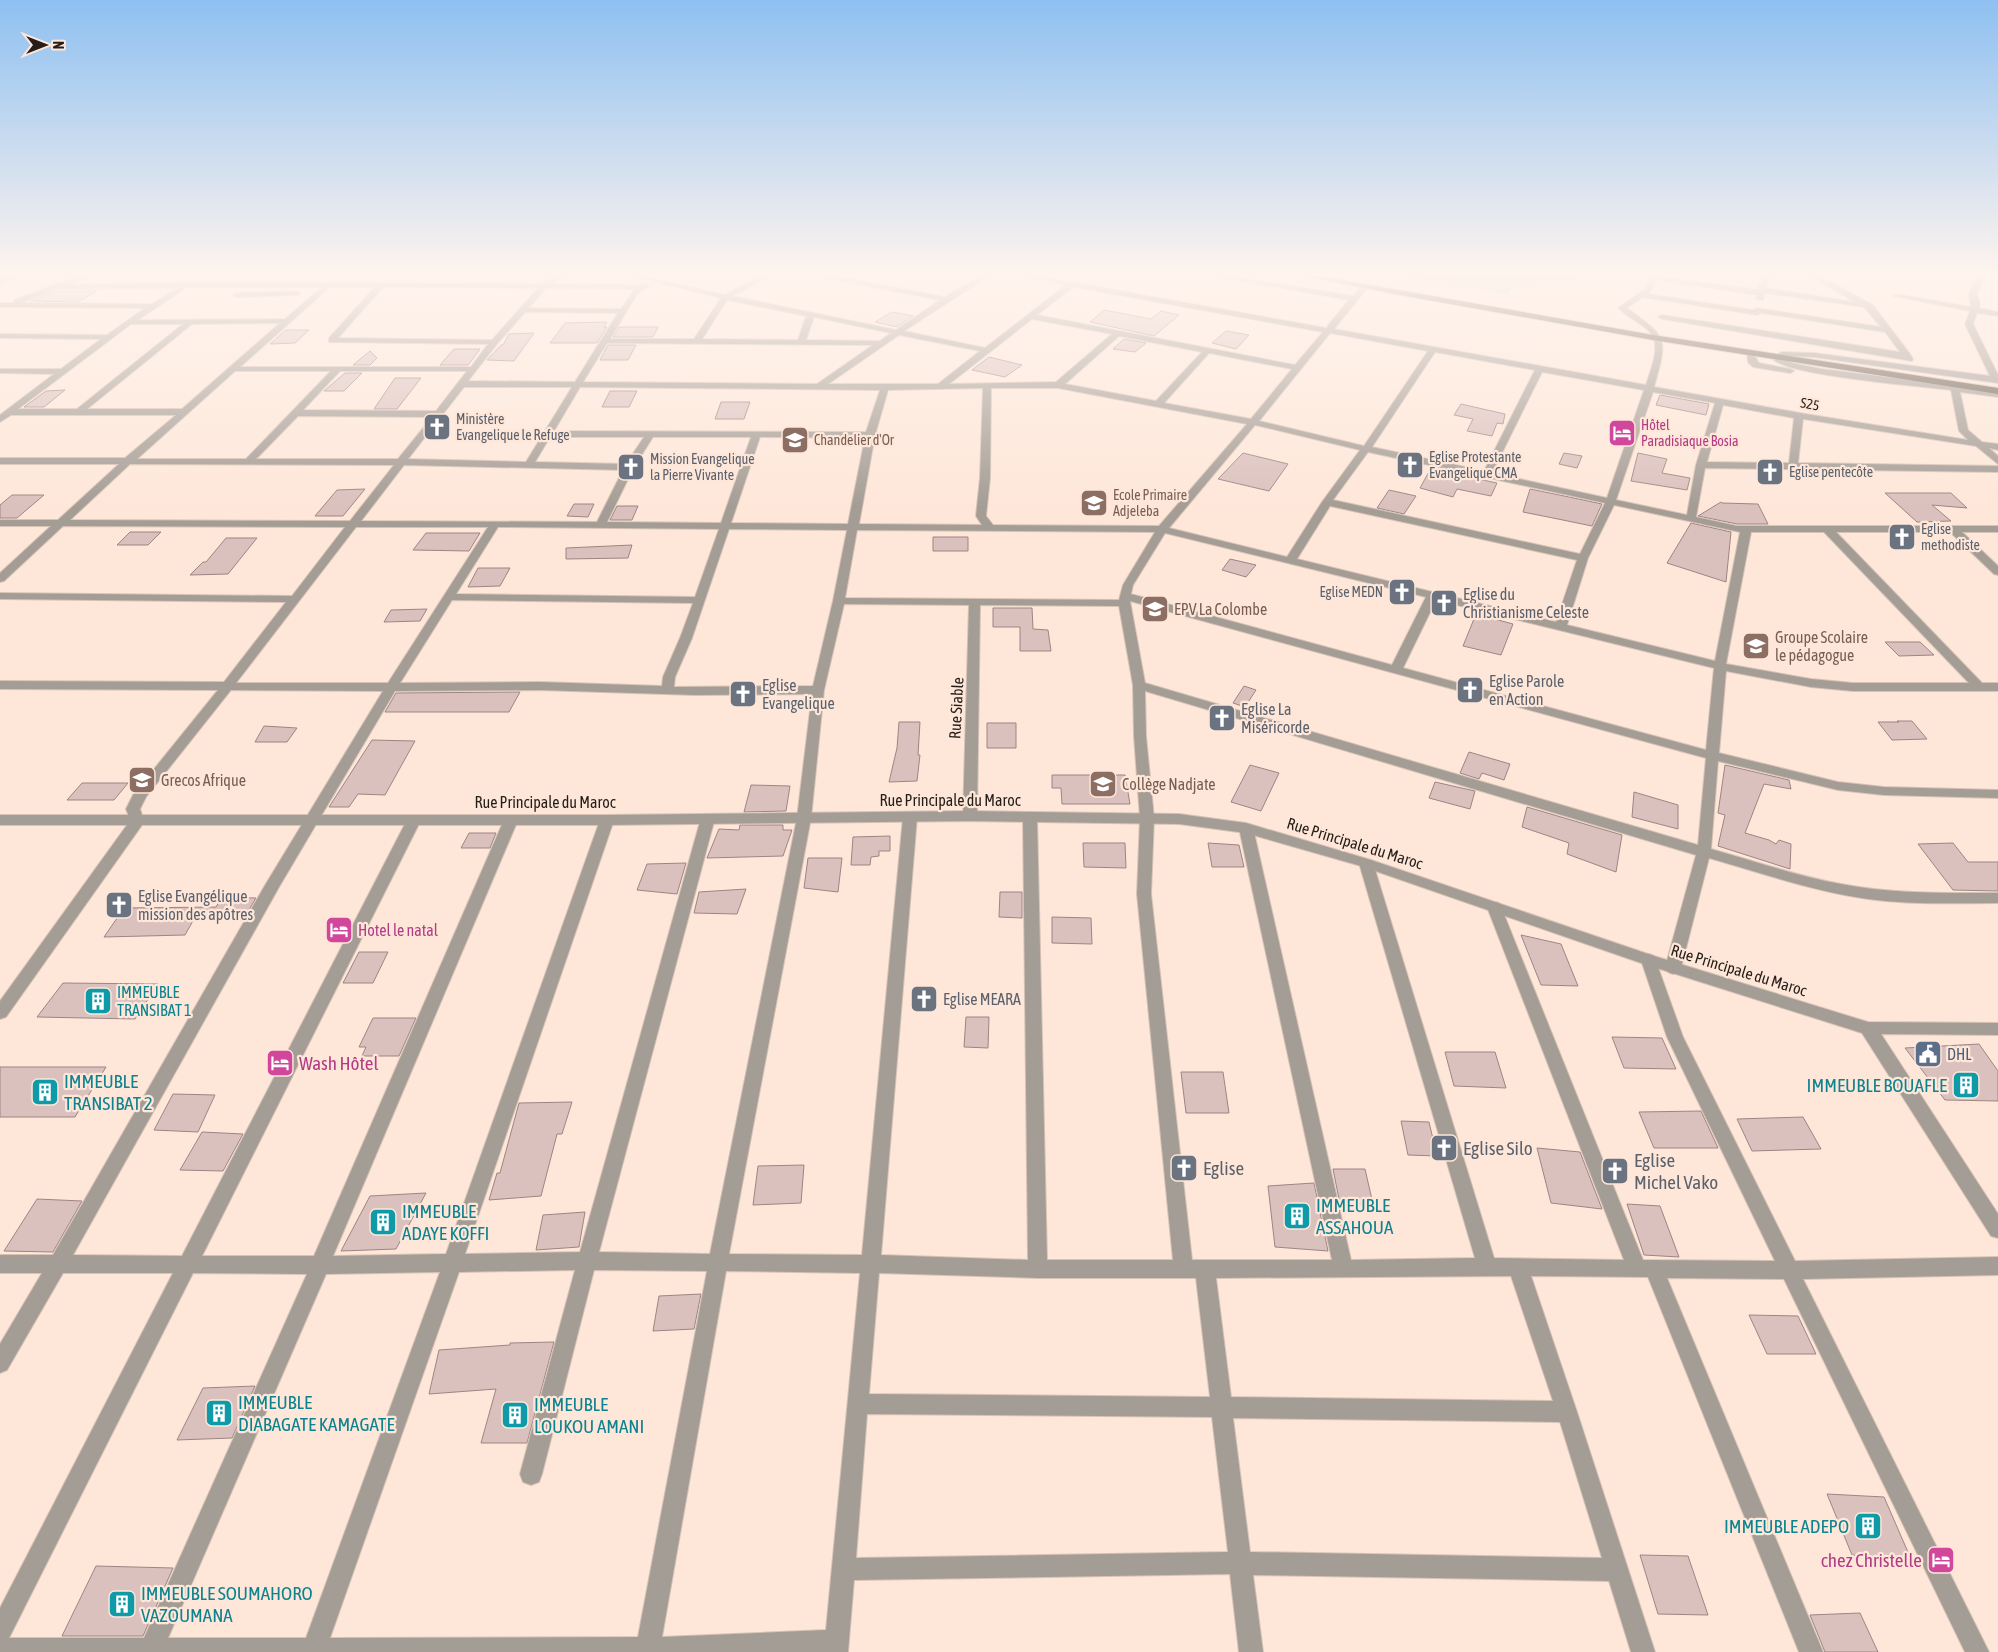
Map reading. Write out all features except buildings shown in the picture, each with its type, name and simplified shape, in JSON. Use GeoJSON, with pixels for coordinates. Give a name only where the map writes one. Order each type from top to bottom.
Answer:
{"type":"FeatureCollection","features":[{"type":"Feature","properties":{"kind":"main road"},"geometry":{"type":"LineString","coordinates":[[1738,353],[1997,382]]}},
{"type":"Feature","properties":{"kind":"main road"},"geometry":{"type":"LineString","coordinates":[[1761,353],[1998,392]]}},
{"type":"Feature","properties":{"kind":"street"},"geometry":{"type":"LineString","coordinates":[[0,419],[87,353]]}},
{"type":"Feature","properties":{"kind":"street"},"geometry":{"type":"LineString","coordinates":[[80,411],[152,353]]}},
{"type":"Feature","properties":{"kind":"street"},"geometry":{"type":"LineString","coordinates":[[0,579],[127,462],[251,353]]}},
{"type":"Feature","properties":{"kind":"street"},"geometry":{"type":"LineString","coordinates":[[0,1013],[137,821],[133,809],[135,802],[485,353]]}},
{"type":"Feature","properties":{"kind":"street"},"geometry":{"type":"LineString","coordinates":[[529,464],[599,353]]}},
{"type":"Feature","properties":{"kind":"street"},"geometry":{"type":"LineString","coordinates":[[820,385],[867,353]]}},
{"type":"Feature","properties":{"kind":"street"},"geometry":{"type":"LineString","coordinates":[[941,386],[981,353]]}},
{"type":"Feature","properties":{"kind":"street"},"geometry":{"type":"LineString","coordinates":[[1058,385],[1095,353]]}},
{"type":"Feature","properties":{"kind":"street"},"geometry":{"type":"LineString","coordinates":[[1160,403],[1205,353]]}},
{"type":"Feature","properties":{"kind":"street"},"geometry":{"type":"LineString","coordinates":[[1223,353],[1297,368]]}},
{"type":"Feature","properties":{"kind":"street"},"geometry":{"type":"LineString","coordinates":[[1183,1268],[1144,894],[1147,818],[1146,785],[1140,736],[1139,685],[1125,600],[1133,575],[1162,529],[1310,353]]}},
{"type":"Feature","properties":{"kind":"street"},"geometry":{"type":"LineString","coordinates":[[1290,560],[1326,502],[1366,450],[1430,353]]}},
{"type":"Feature","properties":{"kind":"street","name":"S25"},"geometry":{"type":"LineString","coordinates":[[1456,353],[1799,416],[1998,447]]}},
{"type":"Feature","properties":{"kind":"street"},"geometry":{"type":"LineString","coordinates":[[1561,626],[1583,558],[1611,501],[1650,388],[1659,353]]}},
{"type":"Feature","properties":{"kind":"street"},"geometry":{"type":"LineString","coordinates":[[1889,353],[1907,356]]}},
{"type":"Feature","properties":{"kind":"street"},"geometry":{"type":"LineString","coordinates":[[1905,353],[1916,370]]}},
{"type":"Feature","properties":{"kind":"street"},"geometry":{"type":"LineString","coordinates":[[1983,353],[1997,382]]}},
{"type":"Feature","properties":{"kind":"street"},"geometry":{"type":"LineString","coordinates":[[1750,355],[1752,362],[1756,365],[1955,391],[1998,392]]}},
{"type":"Feature","properties":{"kind":"street"},"geometry":{"type":"LineString","coordinates":[[1780,357],[1814,355],[1997,382]]}},
{"type":"Feature","properties":{"kind":"street"},"geometry":{"type":"LineString","coordinates":[[1780,357],[1796,366],[1822,373]]}},
{"type":"Feature","properties":{"kind":"street"},"geometry":{"type":"LineString","coordinates":[[1487,474],[1540,368]]}},
{"type":"Feature","properties":{"kind":"street"},"geometry":{"type":"LineString","coordinates":[[232,369],[472,369]]}},
{"type":"Feature","properties":{"kind":"street"},"geometry":{"type":"LineString","coordinates":[[249,462],[338,369]]}},
{"type":"Feature","properties":{"kind":"street"},"geometry":{"type":"LineString","coordinates":[[0,371],[62,372]]}},
{"type":"Feature","properties":{"kind":"street"},"geometry":{"type":"LineString","coordinates":[[462,384],[820,385],[885,387],[1058,385],[1253,422],[1366,450],[1746,530],[1998,529]]}},
{"type":"Feature","properties":{"kind":"street"},"geometry":{"type":"LineString","coordinates":[[986,386],[986,478],[982,516],[990,528]]}},
{"type":"Feature","properties":{"kind":"street"},"geometry":{"type":"LineString","coordinates":[[647,1650],[718,1262],[804,818],[818,690],[839,601],[870,435],[885,387]]}},
{"type":"Feature","properties":{"kind":"street"},"geometry":{"type":"LineString","coordinates":[[1955,391],[1964,431],[1976,444],[1998,461]]}},
{"type":"Feature","properties":{"kind":"street"},"geometry":{"type":"LineString","coordinates":[[1691,518],[1701,465],[1720,401]]}},
{"type":"Feature","properties":{"kind":"street"},"geometry":{"type":"LineString","coordinates":[[0,412],[183,412]]}},
{"type":"Feature","properties":{"kind":"street"},"geometry":{"type":"LineString","coordinates":[[294,413],[437,414]]}},
{"type":"Feature","properties":{"kind":"street"},"geometry":{"type":"LineString","coordinates":[[1793,467],[1799,416]]}},
{"type":"Feature","properties":{"kind":"street"},"geometry":{"type":"LineString","coordinates":[[548,434],[870,435]]}},
{"type":"Feature","properties":{"kind":"street"},"geometry":{"type":"LineString","coordinates":[[600,524],[629,467],[650,434]]}},
{"type":"Feature","properties":{"kind":"street"},"geometry":{"type":"LineString","coordinates":[[667,690],[669,676],[686,638],[756,436]]}},
{"type":"Feature","properties":{"kind":"street"},"geometry":{"type":"LineString","coordinates":[[0,461],[399,462],[629,467]]}},
{"type":"Feature","properties":{"kind":"street"},"geometry":{"type":"LineString","coordinates":[[1701,465],[1998,469]]}},
{"type":"Feature","properties":{"kind":"street"},"geometry":{"type":"LineString","coordinates":[[1326,502],[1583,558]]}},
{"type":"Feature","properties":{"kind":"street"},"geometry":{"type":"LineString","coordinates":[[0,523],[600,524],[1162,529],[1720,666],[1853,688],[1998,687]]}},
{"type":"Feature","properties":{"kind":"street"},"geometry":{"type":"LineString","coordinates":[[0,1363],[60,1263],[310,820],[390,687],[495,524]]}},
{"type":"Feature","properties":{"kind":"street"},"geometry":{"type":"LineString","coordinates":[[1953,529],[1998,572]]}},
{"type":"Feature","properties":{"kind":"street"},"geometry":{"type":"LineString","coordinates":[[1673,968],[1704,852],[1720,666],[1746,530]]}},
{"type":"Feature","properties":{"kind":"street"},"geometry":{"type":"LineString","coordinates":[[1828,530],[1979,687]]}},
{"type":"Feature","properties":{"kind":"street"},"geometry":{"type":"LineString","coordinates":[[1396,669],[1434,595]]}},
{"type":"Feature","properties":{"kind":"street"},"geometry":{"type":"LineString","coordinates":[[0,596],[294,599]]}},
{"type":"Feature","properties":{"kind":"street"},"geometry":{"type":"LineString","coordinates":[[448,598],[699,600]]}},
{"type":"Feature","properties":{"kind":"street"},"geometry":{"type":"LineString","coordinates":[[839,601],[1125,600],[1396,669],[1711,755],[1838,786],[1884,791],[1998,794]]}},
{"type":"Feature","properties":{"kind":"street","name":"Rue Siable"},"geometry":{"type":"LineString","coordinates":[[970,816],[975,601]]}},
{"type":"Feature","properties":{"kind":"street"},"geometry":{"type":"LineString","coordinates":[[0,685],[540,686],[667,690],[818,690]]}},
{"type":"Feature","properties":{"kind":"street"},"geometry":{"type":"LineString","coordinates":[[1139,685],[1704,852],[1839,889],[1870,894],[1940,898],[1998,898]]}},
{"type":"Feature","properties":{"kind":"street","name":"Rue Principale du Maroc"},"geometry":{"type":"LineString","coordinates":[[0,820],[607,820],[970,816],[1188,820],[1246,828],[1366,864],[1673,968],[1868,1028],[1998,1029]]}},
{"type":"Feature","properties":{"kind":"street"},"geometry":{"type":"LineString","coordinates":[[0,1650],[484,1651],[837,1646],[910,817]]}},
{"type":"Feature","properties":{"kind":"street"},"geometry":{"type":"LineString","coordinates":[[1030,817],[1038,1269]]}},
{"type":"Feature","properties":{"kind":"street"},"geometry":{"type":"LineString","coordinates":[[531,1474],[708,818]]}},
{"type":"Feature","properties":{"kind":"street"},"geometry":{"type":"LineString","coordinates":[[0,1632],[414,820]]}},
{"type":"Feature","properties":{"kind":"street"},"geometry":{"type":"LineString","coordinates":[[150,1651],[320,1265],[510,820]]}},
{"type":"Feature","properties":{"kind":"street"},"geometry":{"type":"LineString","coordinates":[[314,1651],[453,1262],[607,820]]}},
{"type":"Feature","properties":{"kind":"street"},"geometry":{"type":"LineString","coordinates":[[1246,828],[1343,1270]]}},
{"type":"Feature","properties":{"kind":"street"},"geometry":{"type":"LineString","coordinates":[[1366,864],[1487,1267]]}},
{"type":"Feature","properties":{"kind":"street"},"geometry":{"type":"LineString","coordinates":[[1494,907],[1645,1268],[1811,1652]]}},
{"type":"Feature","properties":{"kind":"street"},"geometry":{"type":"LineString","coordinates":[[1649,960],[1675,1037],[1976,1652]]}},
{"type":"Feature","properties":{"kind":"street"},"geometry":{"type":"LineString","coordinates":[[1868,1028],[1998,1230]]}},
{"type":"Feature","properties":{"kind":"street"},"geometry":{"type":"LineString","coordinates":[[0,1264],[320,1265],[587,1261],[872,1264],[1038,1269],[1343,1270],[1487,1267],[1790,1270],[1998,1266]]}},
{"type":"Feature","properties":{"kind":"street"},"geometry":{"type":"LineString","coordinates":[[1518,1267],[1567,1412],[1643,1652]]}},
{"type":"Feature","properties":{"kind":"street"},"geometry":{"type":"LineString","coordinates":[[1205,1269],[1251,1652]]}},
{"type":"Feature","properties":{"kind":"street"},"geometry":{"type":"LineString","coordinates":[[857,1404],[1220,1406],[1567,1412]]}},
{"type":"Feature","properties":{"kind":"street"},"geometry":{"type":"LineString","coordinates":[[844,1569],[1241,1563],[1618,1570]]}},
{"type":"Feature","properties":{"kind":"place","name":"Ministère Evangelique le Refuge"},"geometry":{"type":"Point","coordinates":[437,427]}},
{"type":"Feature","properties":{"kind":"place","name":"Hôtel Paradisiaque Bosia"},"geometry":{"type":"Point","coordinates":[1622,433]}},
{"type":"Feature","properties":{"kind":"place","name":"Chandelier d'Or"},"geometry":{"type":"Point","coordinates":[795,440]}},
{"type":"Feature","properties":{"kind":"place","name":"Eglise Protestante Evangelique CMA"},"geometry":{"type":"Point","coordinates":[1410,465]}},
{"type":"Feature","properties":{"kind":"place","name":"Mission Evangelique la Pierre Vivante"},"geometry":{"type":"Point","coordinates":[631,467]}},
{"type":"Feature","properties":{"kind":"place","name":"Eglise pentecôte"},"geometry":{"type":"Point","coordinates":[1770,472]}},
{"type":"Feature","properties":{"kind":"place","name":"Ecole Primaire Adjeleba"},"geometry":{"type":"Point","coordinates":[1094,503]}},
{"type":"Feature","properties":{"kind":"place","name":"Eglise methodiste"},"geometry":{"type":"Point","coordinates":[1902,537]}},
{"type":"Feature","properties":{"kind":"place","name":"Eglise MEDN"},"geometry":{"type":"Point","coordinates":[1402,592]}},
{"type":"Feature","properties":{"kind":"place","name":"Eglise du Christianisme Celeste"},"geometry":{"type":"Point","coordinates":[1444,603]}},
{"type":"Feature","properties":{"kind":"place","name":"EPV La Colombe"},"geometry":{"type":"Point","coordinates":[1155,609]}},
{"type":"Feature","properties":{"kind":"place","name":"Groupe Scolaire le pédagogue"},"geometry":{"type":"Point","coordinates":[1756,646]}},
{"type":"Feature","properties":{"kind":"place","name":"Eglise Parole en Action"},"geometry":{"type":"Point","coordinates":[1470,690]}},
{"type":"Feature","properties":{"kind":"place","name":"Eglise Evangelique"},"geometry":{"type":"Point","coordinates":[743,694]}},
{"type":"Feature","properties":{"kind":"place","name":"Eglise La Miséricorde"},"geometry":{"type":"Point","coordinates":[1222,718]}},
{"type":"Feature","properties":{"kind":"place","name":"Grecos Afrique"},"geometry":{"type":"Point","coordinates":[142,780]}},
{"type":"Feature","properties":{"kind":"place","name":"Collège Nadjate"},"geometry":{"type":"Point","coordinates":[1103,784]}},
{"type":"Feature","properties":{"kind":"place","name":"Eglise Evangélique mission des apôtres"},"geometry":{"type":"Point","coordinates":[119,905]}},
{"type":"Feature","properties":{"kind":"place","name":"Hotel le natal"},"geometry":{"type":"Point","coordinates":[339,930]}},
{"type":"Feature","properties":{"kind":"place","name":"Eglise MEARA"},"geometry":{"type":"Point","coordinates":[924,999]}},
{"type":"Feature","properties":{"kind":"place","name":"IMMEUBLE TRANSIBAT 1"},"geometry":{"type":"Point","coordinates":[98,1001]}},
{"type":"Feature","properties":{"kind":"place","name":"DHL"},"geometry":{"type":"Point","coordinates":[1928,1054]}},
{"type":"Feature","properties":{"kind":"place","name":"Wash Hôtel"},"geometry":{"type":"Point","coordinates":[280,1063]}},
{"type":"Feature","properties":{"kind":"place","name":"IMMEUBLE BOUAFLE"},"geometry":{"type":"Point","coordinates":[1966,1085]}},
{"type":"Feature","properties":{"kind":"place","name":"IMMEUBLE TRANSIBAT 2"},"geometry":{"type":"Point","coordinates":[45,1092]}},
{"type":"Feature","properties":{"kind":"place","name":"Eglise Silo"},"geometry":{"type":"Point","coordinates":[1444,1148]}},
{"type":"Feature","properties":{"kind":"place","name":"Eglise"},"geometry":{"type":"Point","coordinates":[1184,1168]}},
{"type":"Feature","properties":{"kind":"place","name":"Eglise Michel Vako"},"geometry":{"type":"Point","coordinates":[1615,1171]}},
{"type":"Feature","properties":{"kind":"place","name":"IMMEUBLE ASSAHOUA"},"geometry":{"type":"Point","coordinates":[1297,1216]}},
{"type":"Feature","properties":{"kind":"place","name":"IMMEUBLE ADAYE KOFFI"},"geometry":{"type":"Point","coordinates":[383,1222]}},
{"type":"Feature","properties":{"kind":"place","name":"IMMEUBLE DIABAGATE KAMAGATE"},"geometry":{"type":"Point","coordinates":[219,1413]}},
{"type":"Feature","properties":{"kind":"place","name":"IMMEUBLE LOUKOU AMANI"},"geometry":{"type":"Point","coordinates":[515,1415]}},
{"type":"Feature","properties":{"kind":"place","name":"IMMEUBLE ADEPO"},"geometry":{"type":"Point","coordinates":[1868,1526]}},
{"type":"Feature","properties":{"kind":"place","name":"chez Christelle"},"geometry":{"type":"Point","coordinates":[1941,1560]}},
{"type":"Feature","properties":{"kind":"place","name":"IMMEUBLE SOUMAHORO VAZOUMANA"},"geometry":{"type":"Point","coordinates":[122,1604]}}]}
